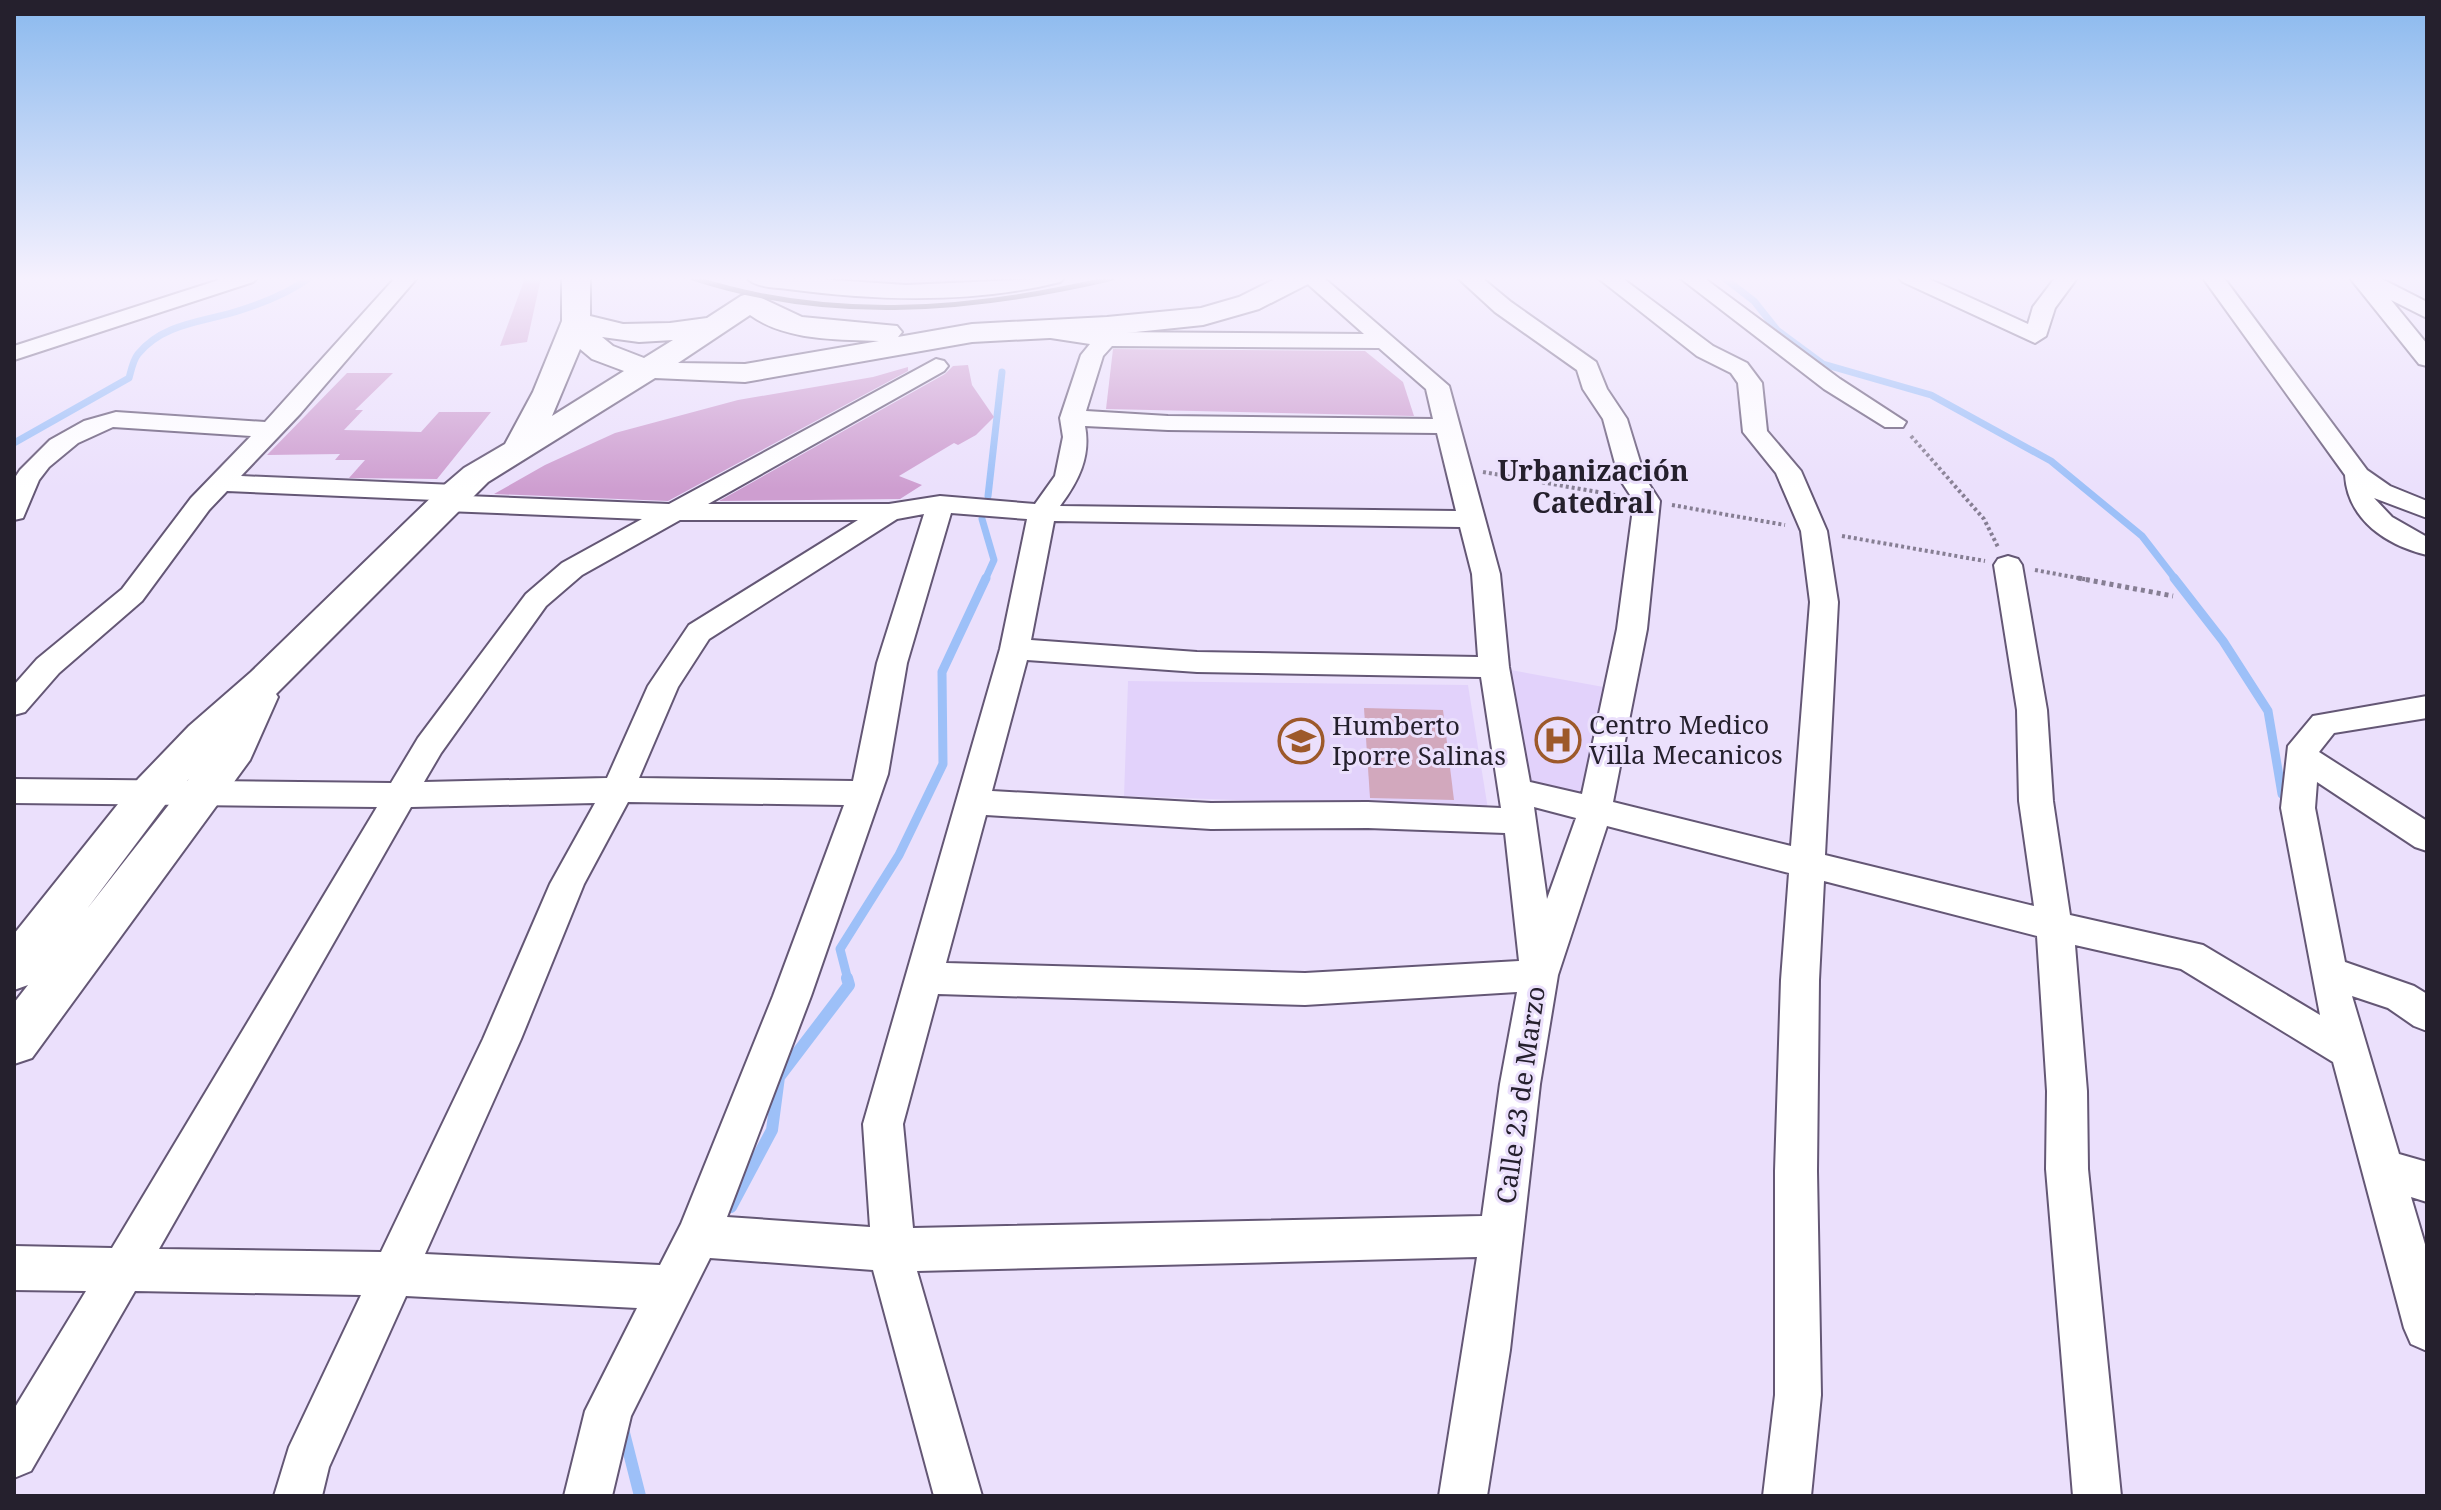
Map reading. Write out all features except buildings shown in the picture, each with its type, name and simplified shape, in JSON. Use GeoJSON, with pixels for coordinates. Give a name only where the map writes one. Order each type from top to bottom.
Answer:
{"type":"FeatureCollection","features":[{"type":"Feature","properties":{"kind":"main road"},"geometry":{"type":"LineString","coordinates":[[520,447],[549,392],[566,348]]}},
{"type":"Feature","properties":{"kind":"main road"},"geometry":{"type":"LineString","coordinates":[[599,348],[625,362],[650,368],[687,373],[745,373]]}},
{"type":"Feature","properties":{"kind":"main road"},"geometry":{"type":"LineString","coordinates":[[14,970],[153,790],[204,736],[265,682],[450,498],[476,475],[579,414],[679,348]]}},
{"type":"Feature","properties":{"kind":"main road"},"geometry":{"type":"LineString","coordinates":[[579,414],[745,373],[884,348]]}},
{"type":"Feature","properties":{"kind":"main road"},"geometry":{"type":"LineString","coordinates":[[14,1042],[235,749],[265,682]]}},
{"type":"Feature","properties":{"kind":"street"},"geometry":{"type":"LineString","coordinates":[[14,704],[48,666],[132,595],[200,504],[223,483],[343,348]]}},
{"type":"Feature","properties":{"kind":"street"},"geometry":{"type":"LineString","coordinates":[[958,1496],[895,1271],[883,1124],[1015,649],[1042,512],[1068,477],[1075,437],[1072,418],[1092,355],[1098,348]]}},
{"type":"Feature","properties":{"kind":"street","name":"Calle 23 de Marzo"},"geometry":{"type":"LineString","coordinates":[[1392,348],[1437,386],[1486,574],[1494,667],[1517,806],[1539,975],[1520,1084],[1487,1350],[1463,1496]]}},
{"type":"Feature","properties":{"kind":"street"},"geometry":{"type":"LineString","coordinates":[[924,978],[1305,989],[1539,975],[1595,811],[1632,629],[1647,501],[1632,478],[1615,419],[1595,389],[1588,367],[1562,348]]}},
{"type":"Feature","properties":{"kind":"street"},"geometry":{"type":"LineString","coordinates":[[1702,348],[1739,368],[1750,383],[1755,432],[1788,471],[1814,531],[1824,602],[1806,864],[1797,1124],[1798,1395],[1787,1496]]}},
{"type":"Feature","properties":{"kind":"street"},"geometry":{"type":"LineString","coordinates":[[1785,348],[1832,384],[1894,422]]}},
{"type":"Feature","properties":{"kind":"street"},"geometry":{"type":"LineString","coordinates":[[2265,348],[2358,475],[2381,492],[2427,510]]}},
{"type":"Feature","properties":{"kind":"street"},"geometry":{"type":"LineString","coordinates":[[14,1454],[429,746],[536,600],[572,569],[936,366]]}},
{"type":"Feature","properties":{"kind":"street"},"geometry":{"type":"LineString","coordinates":[[1072,418],[1168,423],[1448,426]]}},
{"type":"Feature","properties":{"kind":"street"},"geometry":{"type":"LineString","coordinates":[[14,512],[21,480],[74,434],[94,424],[116,419],[270,430]]}},
{"type":"Feature","properties":{"kind":"street"},"geometry":{"type":"LineString","coordinates":[[2358,475],[2360,499],[2379,520],[2427,547]]}},
{"type":"Feature","properties":{"kind":"street"},"geometry":{"type":"LineString","coordinates":[[223,483],[674,512],[889,512],[940,504],[1087,516],[1472,519]]}},
{"type":"Feature","properties":{"kind":"street"},"geometry":{"type":"LineString","coordinates":[[588,1496],[609,1411],[698,1236],[792,996],[872,774],[892,663],[940,504]]}},
{"type":"Feature","properties":{"kind":"street"},"geometry":{"type":"LineString","coordinates":[[298,1496],[306,1464],[502,1039],[567,884],[618,790],[663,686],[699,632],[889,512]]}},
{"type":"Feature","properties":{"kind":"street"},"geometry":{"type":"LineString","coordinates":[[2008,565],[2032,710],[2036,801],[2054,926],[2067,1091],[2067,1169],[2097,1496]]}},
{"type":"Feature","properties":{"kind":"street"},"geometry":{"type":"LineString","coordinates":[[1015,649],[1197,662],[1494,667]]}},
{"type":"Feature","properties":{"kind":"street"},"geometry":{"type":"LineString","coordinates":[[2427,707],[2324,724],[2304,746],[2298,808],[2329,972],[2382,1168],[2413,1241],[2427,1328]]}},
{"type":"Feature","properties":{"kind":"street"},"geometry":{"type":"LineString","coordinates":[[2303,757],[2427,838]]}},
{"type":"Feature","properties":{"kind":"street"},"geometry":{"type":"LineString","coordinates":[[14,791],[153,790],[402,795],[618,790],[865,793]]}},
{"type":"Feature","properties":{"kind":"street"},"geometry":{"type":"LineString","coordinates":[[974,802],[1211,816],[1368,815],[1517,806],[1595,811],[2054,926],[2190,956],[2349,1052]]}},
{"type":"Feature","properties":{"kind":"street"},"geometry":{"type":"LineString","coordinates":[[2329,972],[2401,997],[2427,1015]]}},
{"type":"Feature","properties":{"kind":"street"},"geometry":{"type":"LineString","coordinates":[[2382,1168],[2427,1182]]}},
{"type":"Feature","properties":{"kind":"street"},"geometry":{"type":"LineString","coordinates":[[698,1236],[894,1250],[1502,1236]]}},
{"type":"Feature","properties":{"kind":"street"},"geometry":{"type":"LineString","coordinates":[[14,1268],[394,1274],[672,1288]]}},
{"type":"Feature","properties":{"kind":"path"},"geometry":{"type":"LineString","coordinates":[[1894,422],[1922,446],[1984,519]]}},
{"type":"Feature","properties":{"kind":"path"},"geometry":{"type":"LineString","coordinates":[[1459,467],[2173,596]]}},
{"type":"Feature","properties":{"kind":"shaded area","name":"Centro Medico Villa Mecanicos"},"geometry":{"type":"Polygon","coordinates":[[[1494,667],[1620,690],[1595,811],[1515,790],[1494,667]]]}},
{"type":"Feature","properties":{"kind":"shaded area","name":"Humberto Iporre Salinas"},"geometry":{"type":"Polygon","coordinates":[[[1128,681],[1468,685],[1488,809],[1124,796],[1128,681]]]}},
{"type":"Feature","properties":{"kind":"shaded area"},"geometry":{"type":"Polygon","coordinates":[[[1364,708],[1443,710],[1454,800],[1370,798],[1364,708]]]}},
{"type":"Feature","properties":{"kind":"waterway"},"geometry":{"type":"LineString","coordinates":[[14,443],[129,378],[133,362],[143,348]]}},
{"type":"Feature","properties":{"kind":"waterway"},"geometry":{"type":"LineString","coordinates":[[1802,348],[1823,364],[1931,395],[2051,461],[2142,536],[2176,580]]}},
{"type":"Feature","properties":{"kind":"waterway"},"geometry":{"type":"LineString","coordinates":[[988,496],[1002,372]]}},
{"type":"Feature","properties":{"kind":"waterway"},"geometry":{"type":"LineString","coordinates":[[982,519],[994,560],[985,580]]}},
{"type":"Feature","properties":{"kind":"waterway"},"geometry":{"type":"LineString","coordinates":[[848,980],[840,949],[899,855],[943,764],[942,672],[986,578]]}},
{"type":"Feature","properties":{"kind":"waterway"},"geometry":{"type":"LineString","coordinates":[[2174,578],[2223,641],[2268,711],[2282,794]]}},
{"type":"Feature","properties":{"kind":"waterway"},"geometry":{"type":"LineString","coordinates":[[731,1207],[772,1130],[779,1077],[849,985],[847,978]]}},
{"type":"Feature","properties":{"kind":"waterway"},"geometry":{"type":"LineString","coordinates":[[623,1429],[640,1496]]}},
{"type":"Feature","properties":{"kind":"place","name":"Centro Medico Villa Mecanicos"},"geometry":{"type":"Point","coordinates":[1558,740]}},
{"type":"Feature","properties":{"kind":"place","name":"Humberto Iporre Salinas"},"geometry":{"type":"Point","coordinates":[1301,741]}},
{"type":"Feature","properties":{"kind":"district","name":"Urbanización Catedral"},"geometry":{"type":"Point","coordinates":[1593,487]}}]}
